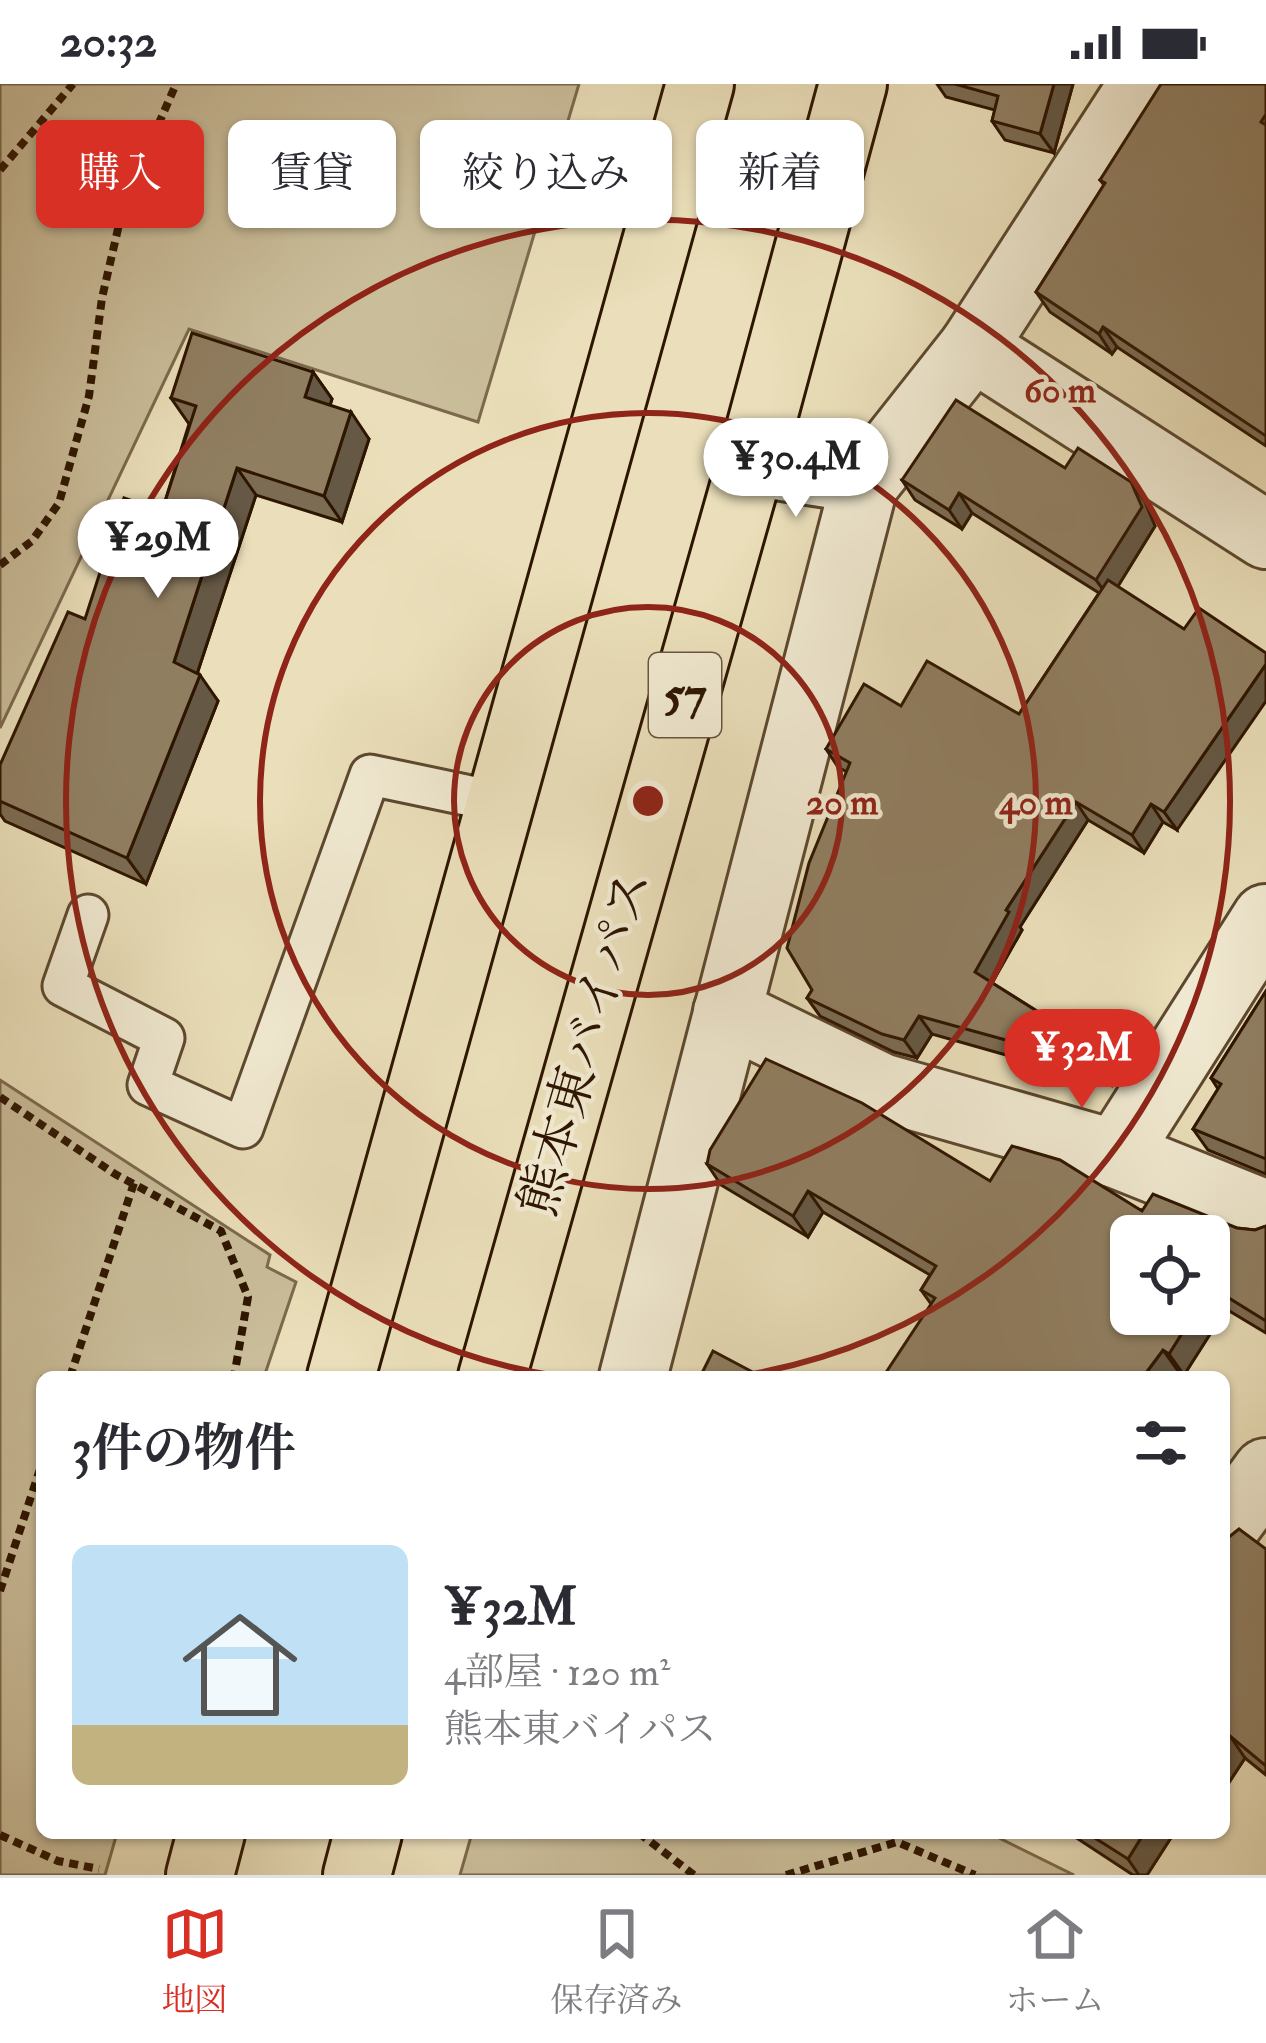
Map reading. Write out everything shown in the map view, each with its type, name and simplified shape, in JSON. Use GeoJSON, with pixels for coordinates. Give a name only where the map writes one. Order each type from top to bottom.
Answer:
{"type":"FeatureCollection","features":[{"type":"Feature","properties":{"kind":"highway"},"geometry":{"type":"LineString","coordinates":[[342,1371],[700,84]]}},
{"type":"Feature","properties":{"kind":"highway","name":"熊本東バイパス"},"geometry":{"type":"LineString","coordinates":[[494,1371],[853,84]]}},
{"type":"Feature","properties":{"kind":"highway"},"geometry":{"type":"LineString","coordinates":[[200,1875],[209,1839]]}},
{"type":"Feature","properties":{"kind":"highway"},"geometry":{"type":"LineString","coordinates":[[357,1875],[366,1839]]}},
{"type":"Feature","properties":{"kind":"street"},"geometry":{"type":"LineString","coordinates":[[635,1371],[864,485],[973,347],[1143,84]]}},
{"type":"Feature","properties":{"kind":"street"},"geometry":{"type":"LineString","coordinates":[[973,347],[1266,536]]}},
{"type":"Feature","properties":{"kind":"street"},"geometry":{"type":"LineString","coordinates":[[751,462],[834,475],[864,485]]}},
{"type":"Feature","properties":{"kind":"street"},"geometry":{"type":"LineString","coordinates":[[1116,1154],[1266,918]]}},
{"type":"Feature","properties":{"kind":"street"},"geometry":{"type":"LineString","coordinates":[[727,1012],[881,1087],[1116,1154],[1266,1214]]}},
{"type":"Feature","properties":{"kind":"street"},"geometry":{"type":"LineString","coordinates":[[1230,1521],[1266,1472]]}},
{"type":"Feature","properties":{"kind":"lane"},"geometry":{"type":"LineString","coordinates":[[88,915],[63,986],[164,1039],[148,1085],[243,1128],[370,775],[499,802]]}},
{"type":"Feature","properties":{"kind":"path"},"geometry":{"type":"LineString","coordinates":[[0,170],[73,84]]}},
{"type":"Feature","properties":{"kind":"path"},"geometry":{"type":"LineString","coordinates":[[0,565],[32,541],[59,503],[89,396],[102,298],[124,203],[176,84]]}},
{"type":"Feature","properties":{"kind":"path"},"geometry":{"type":"LineString","coordinates":[[0,1097],[134,1183],[221,1231],[248,1297],[235,1371]]}},
{"type":"Feature","properties":{"kind":"path"},"geometry":{"type":"LineString","coordinates":[[72,1371],[134,1183]]}},
{"type":"Feature","properties":{"kind":"path"},"geometry":{"type":"LineString","coordinates":[[0,1591],[36,1480]]}},
{"type":"Feature","properties":{"kind":"path"},"geometry":{"type":"LineString","coordinates":[[0,1834],[58,1861],[99,1869]]}},
{"type":"Feature","properties":{"kind":"path"},"geometry":{"type":"LineString","coordinates":[[647,1839],[694,1875]]}},
{"type":"Feature","properties":{"kind":"path"},"geometry":{"type":"LineString","coordinates":[[786,1875],[897,1842],[975,1875]]}},
{"type":"Feature","properties":{"kind":"shaded area"},"geometry":{"type":"Polygon","coordinates":[[[0,84],[579,84],[568,120],[420,120],[420,228],[536,228],[478,422],[189,329],[0,728],[0,84]]]}},
{"type":"Feature","properties":{"kind":"shaded area"},"geometry":{"type":"Polygon","coordinates":[[[0,1080],[270,1255],[267,1267],[296,1282],[266,1371],[36,1371],[36,1839],[115,1839],[105,1875],[0,1875],[0,1080]]]}},
{"type":"Feature","properties":{"kind":"shaded area"},"geometry":{"type":"Polygon","coordinates":[[[470,1839],[1001,1839],[1074,1875],[460,1875],[470,1839]]]}},
{"type":"Feature","properties":{"kind":"building"},"geometry":{"type":"Polygon","coordinates":[[[955,84],[1054,84],[1040,134],[992,121],[998,96],[955,84]]]}},
{"type":"Feature","properties":{"kind":"building"},"geometry":{"type":"Polygon","coordinates":[[[1161,84],[1266,84],[1266,114],[1261,122],[1266,125],[1266,436],[1103,327],[1099,334],[1036,292],[1161,84]]]}},
{"type":"Feature","properties":{"kind":"building"},"geometry":{"type":"Polygon","coordinates":[[[192,333],[313,372],[305,397],[351,412],[324,496],[237,468],[174,662],[200,675],[127,858],[0,801],[0,765],[68,612],[85,619],[124,498],[162,511],[196,406],[171,398],[192,333]]]}},
{"type":"Feature","properties":{"kind":"building"},"geometry":{"type":"Polygon","coordinates":[[[956,400],[1065,468],[1078,448],[1131,482],[1142,507],[1096,580],[959,493],[949,510],[902,480],[956,400]]]}},
{"type":"Feature","properties":{"kind":"building"},"geometry":{"type":"Polygon","coordinates":[[[1108,580],[1184,629],[1199,608],[1266,653],[1266,664],[1164,812],[1151,804],[1132,835],[1076,802],[1006,910],[975,972],[1105,1054],[1100,1066],[919,1016],[904,1040],[807,998],[812,990],[787,948],[809,863],[850,763],[826,749],[864,684],[901,706],[927,661],[1019,714],[1108,580]]]}},
{"type":"Feature","properties":{"kind":"building"},"geometry":{"type":"Polygon","coordinates":[[[1266,991],[1266,1159],[1193,1129],[1221,1084],[1211,1078],[1266,991]]]}},
{"type":"Feature","properties":{"kind":"building"},"geometry":{"type":"Polygon","coordinates":[[[766,1059],[862,1103],[990,1181],[1012,1146],[1060,1160],[1142,1211],[1153,1194],[1205,1215],[1110,1215],[1110,1335],[1181,1335],[1169,1354],[1163,1350],[1147,1371],[887,1371],[935,1298],[921,1290],[936,1266],[808,1191],[793,1216],[707,1164],[710,1150],[766,1059]]]}},
{"type":"Feature","properties":{"kind":"building"},"geometry":{"type":"Polygon","coordinates":[[[1230,1225],[1255,1230],[1266,1226],[1266,1321],[1230,1299],[1230,1225]]]}},
{"type":"Feature","properties":{"kind":"building"},"geometry":{"type":"Polygon","coordinates":[[[713,1351],[751,1371],[703,1371],[713,1351]]]}},
{"type":"Feature","properties":{"kind":"building"},"geometry":{"type":"Polygon","coordinates":[[[1239,1529],[1266,1549],[1266,1766],[1230,1736],[1230,1536],[1239,1529]]]}},
{"type":"Feature","properties":{"kind":"building"},"geometry":{"type":"Polygon","coordinates":[[[1096,1839],[1140,1839],[1128,1859],[1096,1839]]]}}]}
